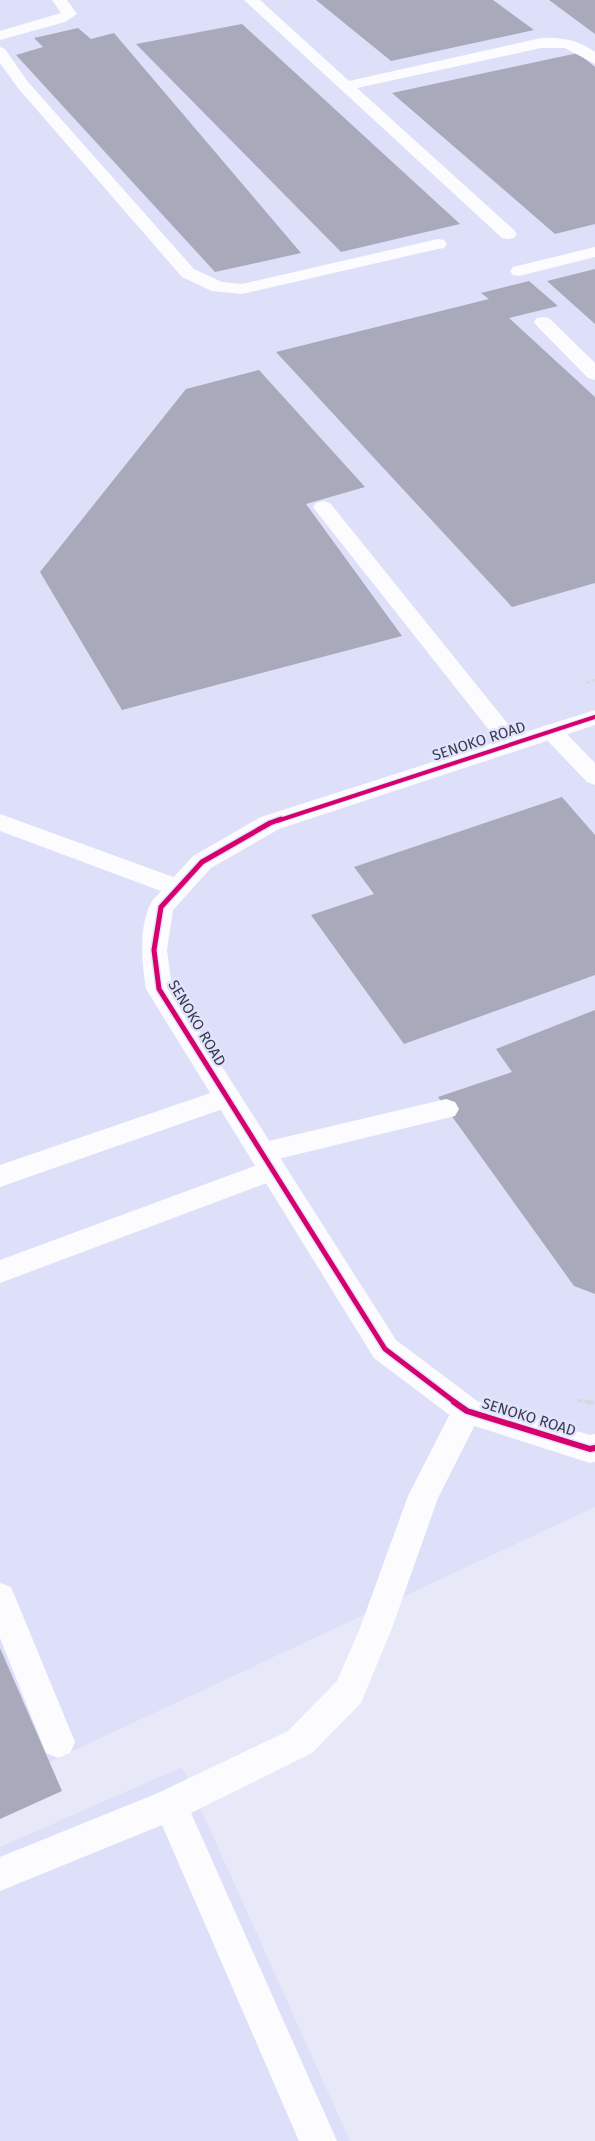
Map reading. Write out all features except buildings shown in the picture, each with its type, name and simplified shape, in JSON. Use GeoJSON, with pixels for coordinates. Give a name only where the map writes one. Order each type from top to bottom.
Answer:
{"type":"FeatureCollection","features":[{"type":"Feature","properties":{"kind":"street","name":"SENOKO ROAD"},"geometry":{"type":"LineString","coordinates":[[595,717],[270,823],[202,862],[178,888],[161,907],[154,950],[159,989],[385,1349],[467,1412],[590,1449],[595,1448]]}},
{"type":"Feature","properties":{"kind":"lane"},"geometry":{"type":"LineString","coordinates":[[0,36],[60,19],[70,14],[59,0]]}},
{"type":"Feature","properties":{"kind":"lane"},"geometry":{"type":"LineString","coordinates":[[251,0],[508,234]]}},
{"type":"Feature","properties":{"kind":"lane"},"geometry":{"type":"LineString","coordinates":[[345,86],[541,43],[560,41],[576,45],[595,59]]}},
{"type":"Feature","properties":{"kind":"lane"},"geometry":{"type":"LineString","coordinates":[[0,52],[23,85],[188,274],[218,287],[242,289],[438,244]]}},
{"type":"Feature","properties":{"kind":"lane"},"geometry":{"type":"LineString","coordinates":[[519,272],[595,252]]}},
{"type":"Feature","properties":{"kind":"lane"},"geometry":{"type":"LineString","coordinates":[[543,322],[595,374]]}},
{"type":"Feature","properties":{"kind":"lane"},"geometry":{"type":"LineString","coordinates":[[323,507],[512,744]]}},
{"type":"Feature","properties":{"kind":"lane"},"geometry":{"type":"LineString","coordinates":[[551,731],[595,777]]}},
{"type":"Feature","properties":{"kind":"lane"},"geometry":{"type":"LineString","coordinates":[[0,822],[178,888]]}},
{"type":"Feature","properties":{"kind":"lane"},"geometry":{"type":"LineString","coordinates":[[0,1176],[228,1097]]}},
{"type":"Feature","properties":{"kind":"lane"},"geometry":{"type":"LineString","coordinates":[[0,1272],[267,1161],[446,1109]]}},
{"type":"Feature","properties":{"kind":"lane"},"geometry":{"type":"LineString","coordinates":[[0,1874],[170,1806],[300,1742],[349,1692],[376,1628],[423,1496],[467,1412]]}},
{"type":"Feature","properties":{"kind":"lane"},"geometry":{"type":"LineString","coordinates":[[0,1597],[58,1742]]}},
{"type":"Feature","properties":{"kind":"lane"},"geometry":{"type":"LineString","coordinates":[[170,1806],[318,2141]]}},
{"type":"Feature","properties":{"kind":"shaded area"},"geometry":{"type":"Polygon","coordinates":[[[0,0],[595,0],[595,1507],[0,1785],[0,0]]]}},
{"type":"Feature","properties":{"kind":"shaded area"},"geometry":{"type":"Polygon","coordinates":[[[182,1767],[350,2141],[0,2141],[0,1847],[182,1767]]]}},
{"type":"Feature","properties":{"kind":"cycle path"},"geometry":{"type":"LineString","coordinates":[[595,717],[270,823],[202,862],[161,907],[154,950],[159,989],[385,1349],[467,1411],[590,1449],[595,1448]]}}]}
